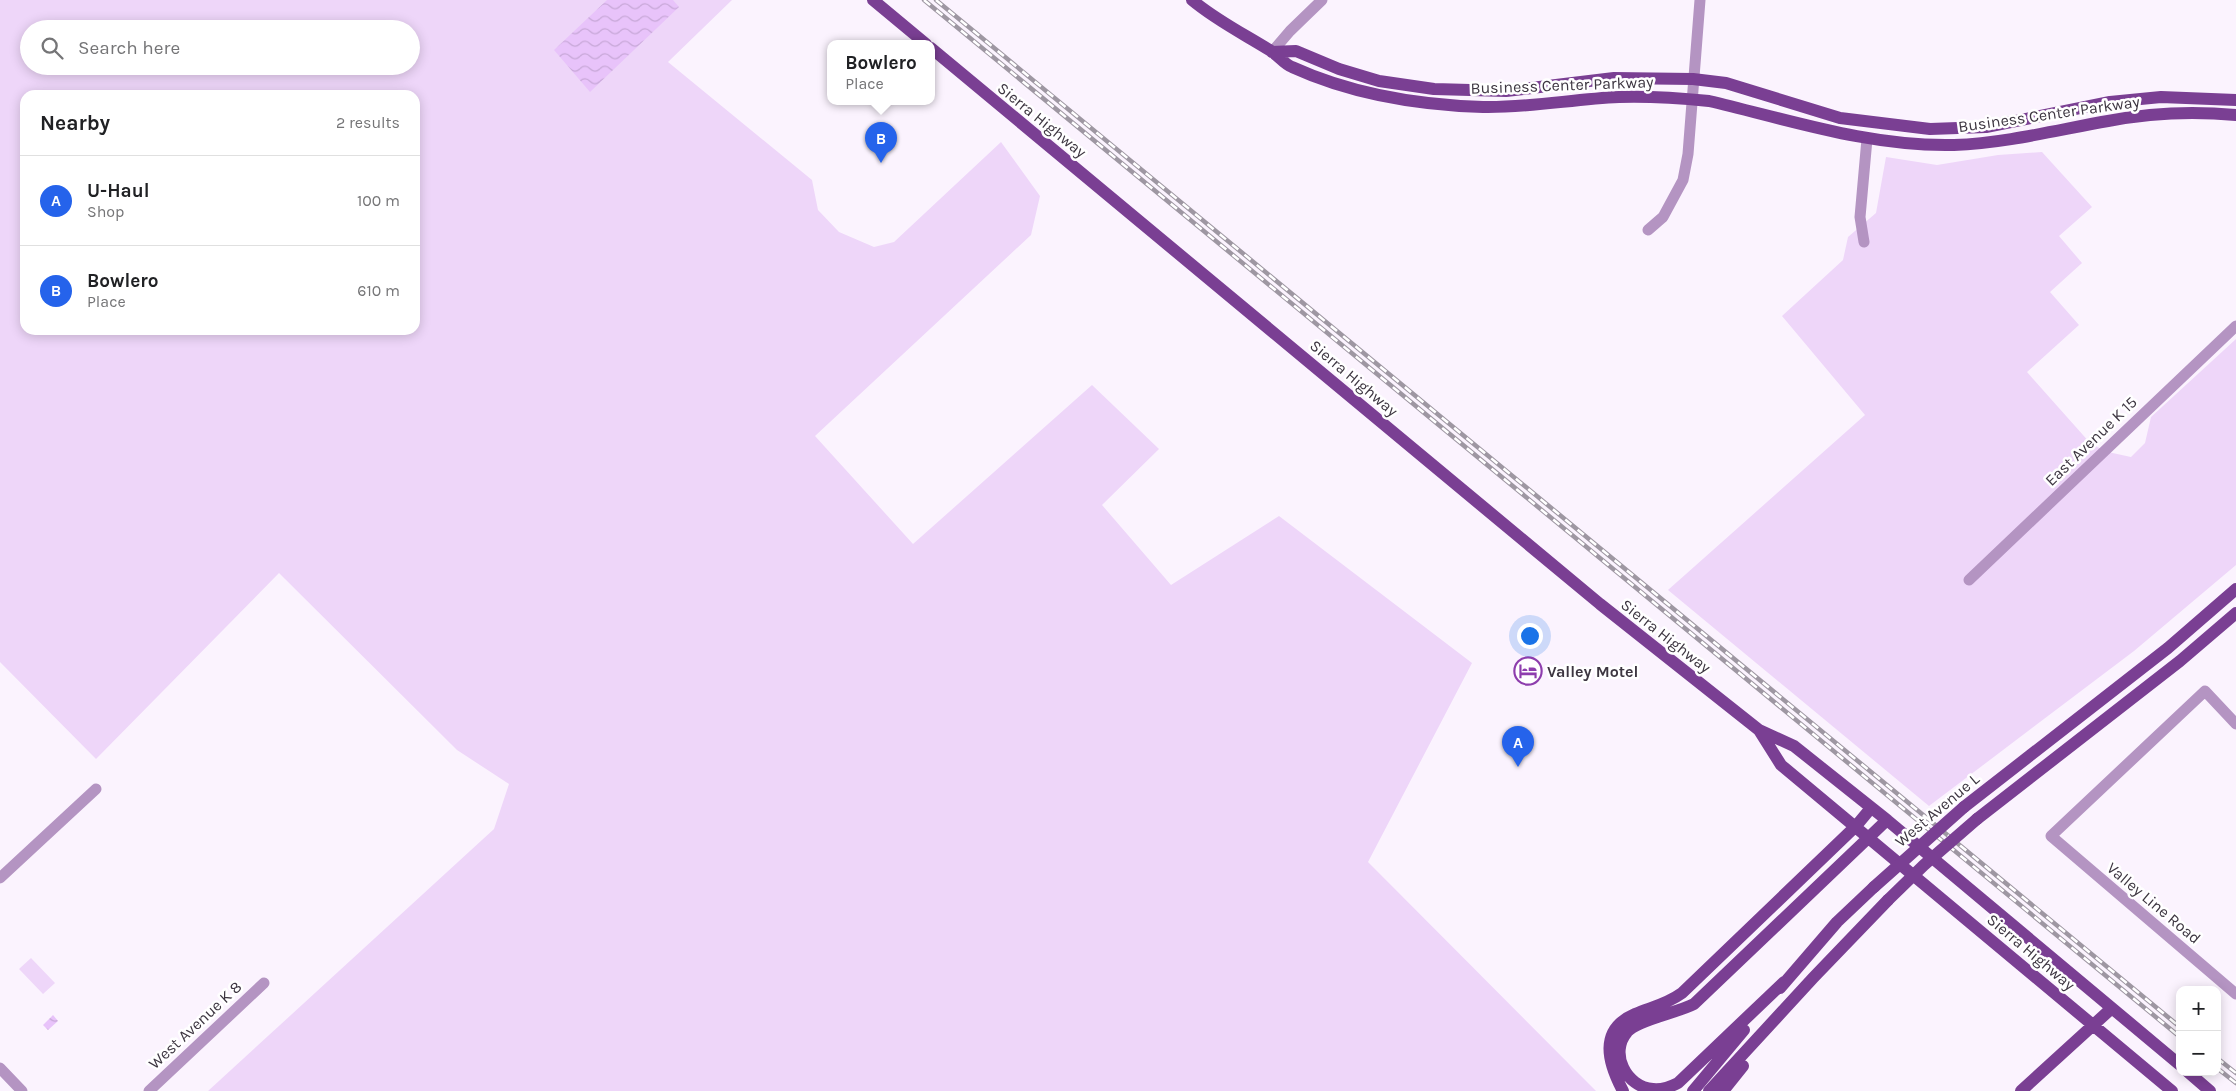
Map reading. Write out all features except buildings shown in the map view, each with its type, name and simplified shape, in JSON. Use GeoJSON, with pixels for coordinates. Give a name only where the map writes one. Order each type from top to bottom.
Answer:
{"type":"FeatureCollection","features":[{"type":"Feature","properties":{"kind":"main road"},"geometry":{"type":"LineString","coordinates":[[874,0],[921,40]]}},
{"type":"Feature","properties":{"kind":"main road"},"geometry":{"type":"LineString","coordinates":[[1192,0],[1234,31],[1272,52]]}},
{"type":"Feature","properties":{"kind":"main road","name":"Sierra Highway"},"geometry":{"type":"LineString","coordinates":[[935,51],[1600,604],[1759,730],[1794,746],[1887,820],[2176,1063]]}},
{"type":"Feature","properties":{"kind":"main road","name":"Business Center Parkway"},"geometry":{"type":"LineString","coordinates":[[1272,52],[1296,52],[1339,69],[1379,81],[1434,89],[1506,91],[1614,78],[1694,79],[1726,84],[1840,118],[1930,130],[1986,127],[2110,102],[2161,97],[2236,100]]}},
{"type":"Feature","properties":{"kind":"main road","name":"Business Center Parkway"},"geometry":{"type":"LineString","coordinates":[[1272,52],[1290,66],[1345,87],[1432,104],[1484,107],[1540,105],[1618,97],[1692,99],[1709,101],[1867,139],[1955,145],[2063,131],[2108,120],[2153,115],[2236,115]]}},
{"type":"Feature","properties":{"kind":"main road","name":"West Avenue L"},"geometry":{"type":"LineString","coordinates":[[1693,1091],[1784,982],[1836,924],[1874,887],[1964,807],[2168,648],[2236,589]]}},
{"type":"Feature","properties":{"kind":"main road","name":"West Avenue L"},"geometry":{"type":"LineString","coordinates":[[1709,1091],[1813,978],[1924,865],[1977,819],[2180,661],[2236,613]]}},
{"type":"Feature","properties":{"kind":"main road","name":"Sierra Highway"},"geometry":{"type":"LineString","coordinates":[[1759,730],[1781,765],[2172,1091]]}},
{"type":"Feature","properties":{"kind":"main road"},"geometry":{"type":"LineString","coordinates":[[1623,1091],[1610,1066],[1609,1057],[1612,1036],[1622,1023],[1636,1013],[1664,1004],[1682,994],[1856,826],[1871,808]]}},
{"type":"Feature","properties":{"kind":"main road"},"geometry":{"type":"LineString","coordinates":[[1784,982],[1678,1083],[1661,1089],[1642,1087],[1624,1072],[1620,1065],[1619,1048],[1622,1039],[1632,1026],[1678,1012],[1694,1004],[1887,820]]}},
{"type":"Feature","properties":{"kind":"main road"},"geometry":{"type":"LineString","coordinates":[[1723,1091],[1813,978]]}},
{"type":"Feature","properties":{"kind":"main road"},"geometry":{"type":"LineString","coordinates":[[2021,1091],[2112,1008]]}},
{"type":"Feature","properties":{"kind":"main road"},"geometry":{"type":"LineString","coordinates":[[2193,1076],[2210,1091]]}},
{"type":"Feature","properties":{"kind":"street"},"geometry":{"type":"LineString","coordinates":[[1272,52],[1290,31],[1322,0]]}},
{"type":"Feature","properties":{"kind":"street"},"geometry":{"type":"LineString","coordinates":[[1648,230],[1663,217],[1683,180],[1688,154],[1700,0]]}},
{"type":"Feature","properties":{"kind":"street"},"geometry":{"type":"LineString","coordinates":[[1864,242],[1860,217],[1867,139]]}},
{"type":"Feature","properties":{"kind":"street","name":"East Avenue K 15"},"geometry":{"type":"LineString","coordinates":[[1969,580],[2236,326]]}},
{"type":"Feature","properties":{"kind":"street","name":"Valley Line Road"},"geometry":{"type":"LineString","coordinates":[[2236,724],[2205,692],[2051,836],[2236,994]]}},
{"type":"Feature","properties":{"kind":"street"},"geometry":{"type":"LineString","coordinates":[[0,878],[96,789]]}},
{"type":"Feature","properties":{"kind":"street","name":"West Avenue K 8"},"geometry":{"type":"LineString","coordinates":[[149,1091],[264,983]]}},
{"type":"Feature","properties":{"kind":"street"},"geometry":{"type":"LineString","coordinates":[[0,1068],[22,1091]]}},
{"type":"Feature","properties":{"kind":"shaded area"},"geometry":{"type":"Polygon","coordinates":[[[0,0],[732,0],[668,62],[812,180],[818,210],[839,232],[874,247],[894,242],[1001,142],[1040,196],[1031,235],[815,436],[913,544],[1092,385],[1159,449],[1102,505],[1171,585],[1279,516],[1472,663],[1368,862],[1596,1091],[208,1091],[494,829],[509,784],[457,750],[279,573],[96,759],[0,662],[0,0]]]}},
{"type":"Feature","properties":{"kind":"shaded area"},"geometry":{"type":"Polygon","coordinates":[[[2042,152],[2092,207],[2059,236],[2082,263],[2050,292],[2079,325],[2027,372],[2091,444],[2108,452],[2131,457],[2145,443],[2151,417],[2236,339],[2236,565],[2134,651],[1929,806],[1668,590],[1865,415],[1782,316],[1843,260],[1848,237],[1876,213],[1886,157],[1937,165],[1998,155],[2042,152]]]}},
{"type":"Feature","properties":{"kind":"shaded area"},"geometry":{"type":"Polygon","coordinates":[[[31,958],[55,983],[43,994],[19,969],[31,958]]]}},
{"type":"Feature","properties":{"kind":"water"},"geometry":{"type":"Polygon","coordinates":[[[607,0],[673,0],[679,7],[590,92],[554,50],[607,0]]]}},
{"type":"Feature","properties":{"kind":"water"},"geometry":{"type":"Polygon","coordinates":[[[53,1015],[58,1021],[48,1030],[43,1025],[53,1015]]]}},
{"type":"Feature","properties":{"kind":"railway"},"geometry":{"type":"LineString","coordinates":[[924,0],[2176,1034]]}},
{"type":"Feature","properties":{"kind":"railway"},"geometry":{"type":"LineString","coordinates":[[936,0],[2176,1024]]}},
{"type":"Feature","properties":{"kind":"railway"},"geometry":{"type":"LineString","coordinates":[[2221,1061],[2236,1073]]}},
{"type":"Feature","properties":{"kind":"railway"},"geometry":{"type":"LineString","coordinates":[[2221,1071],[2236,1083]]}},
{"type":"Feature","properties":{"kind":"place","name":"Bowlero"},"geometry":{"type":"Point","coordinates":[881,163]}},
{"type":"Feature","properties":{"kind":"place","name":"Valley Motel"},"geometry":{"type":"Point","coordinates":[1528,671]}},
{"type":"Feature","properties":{"kind":"place","name":"U-Haul"},"geometry":{"type":"Point","coordinates":[1518,767]}}]}
